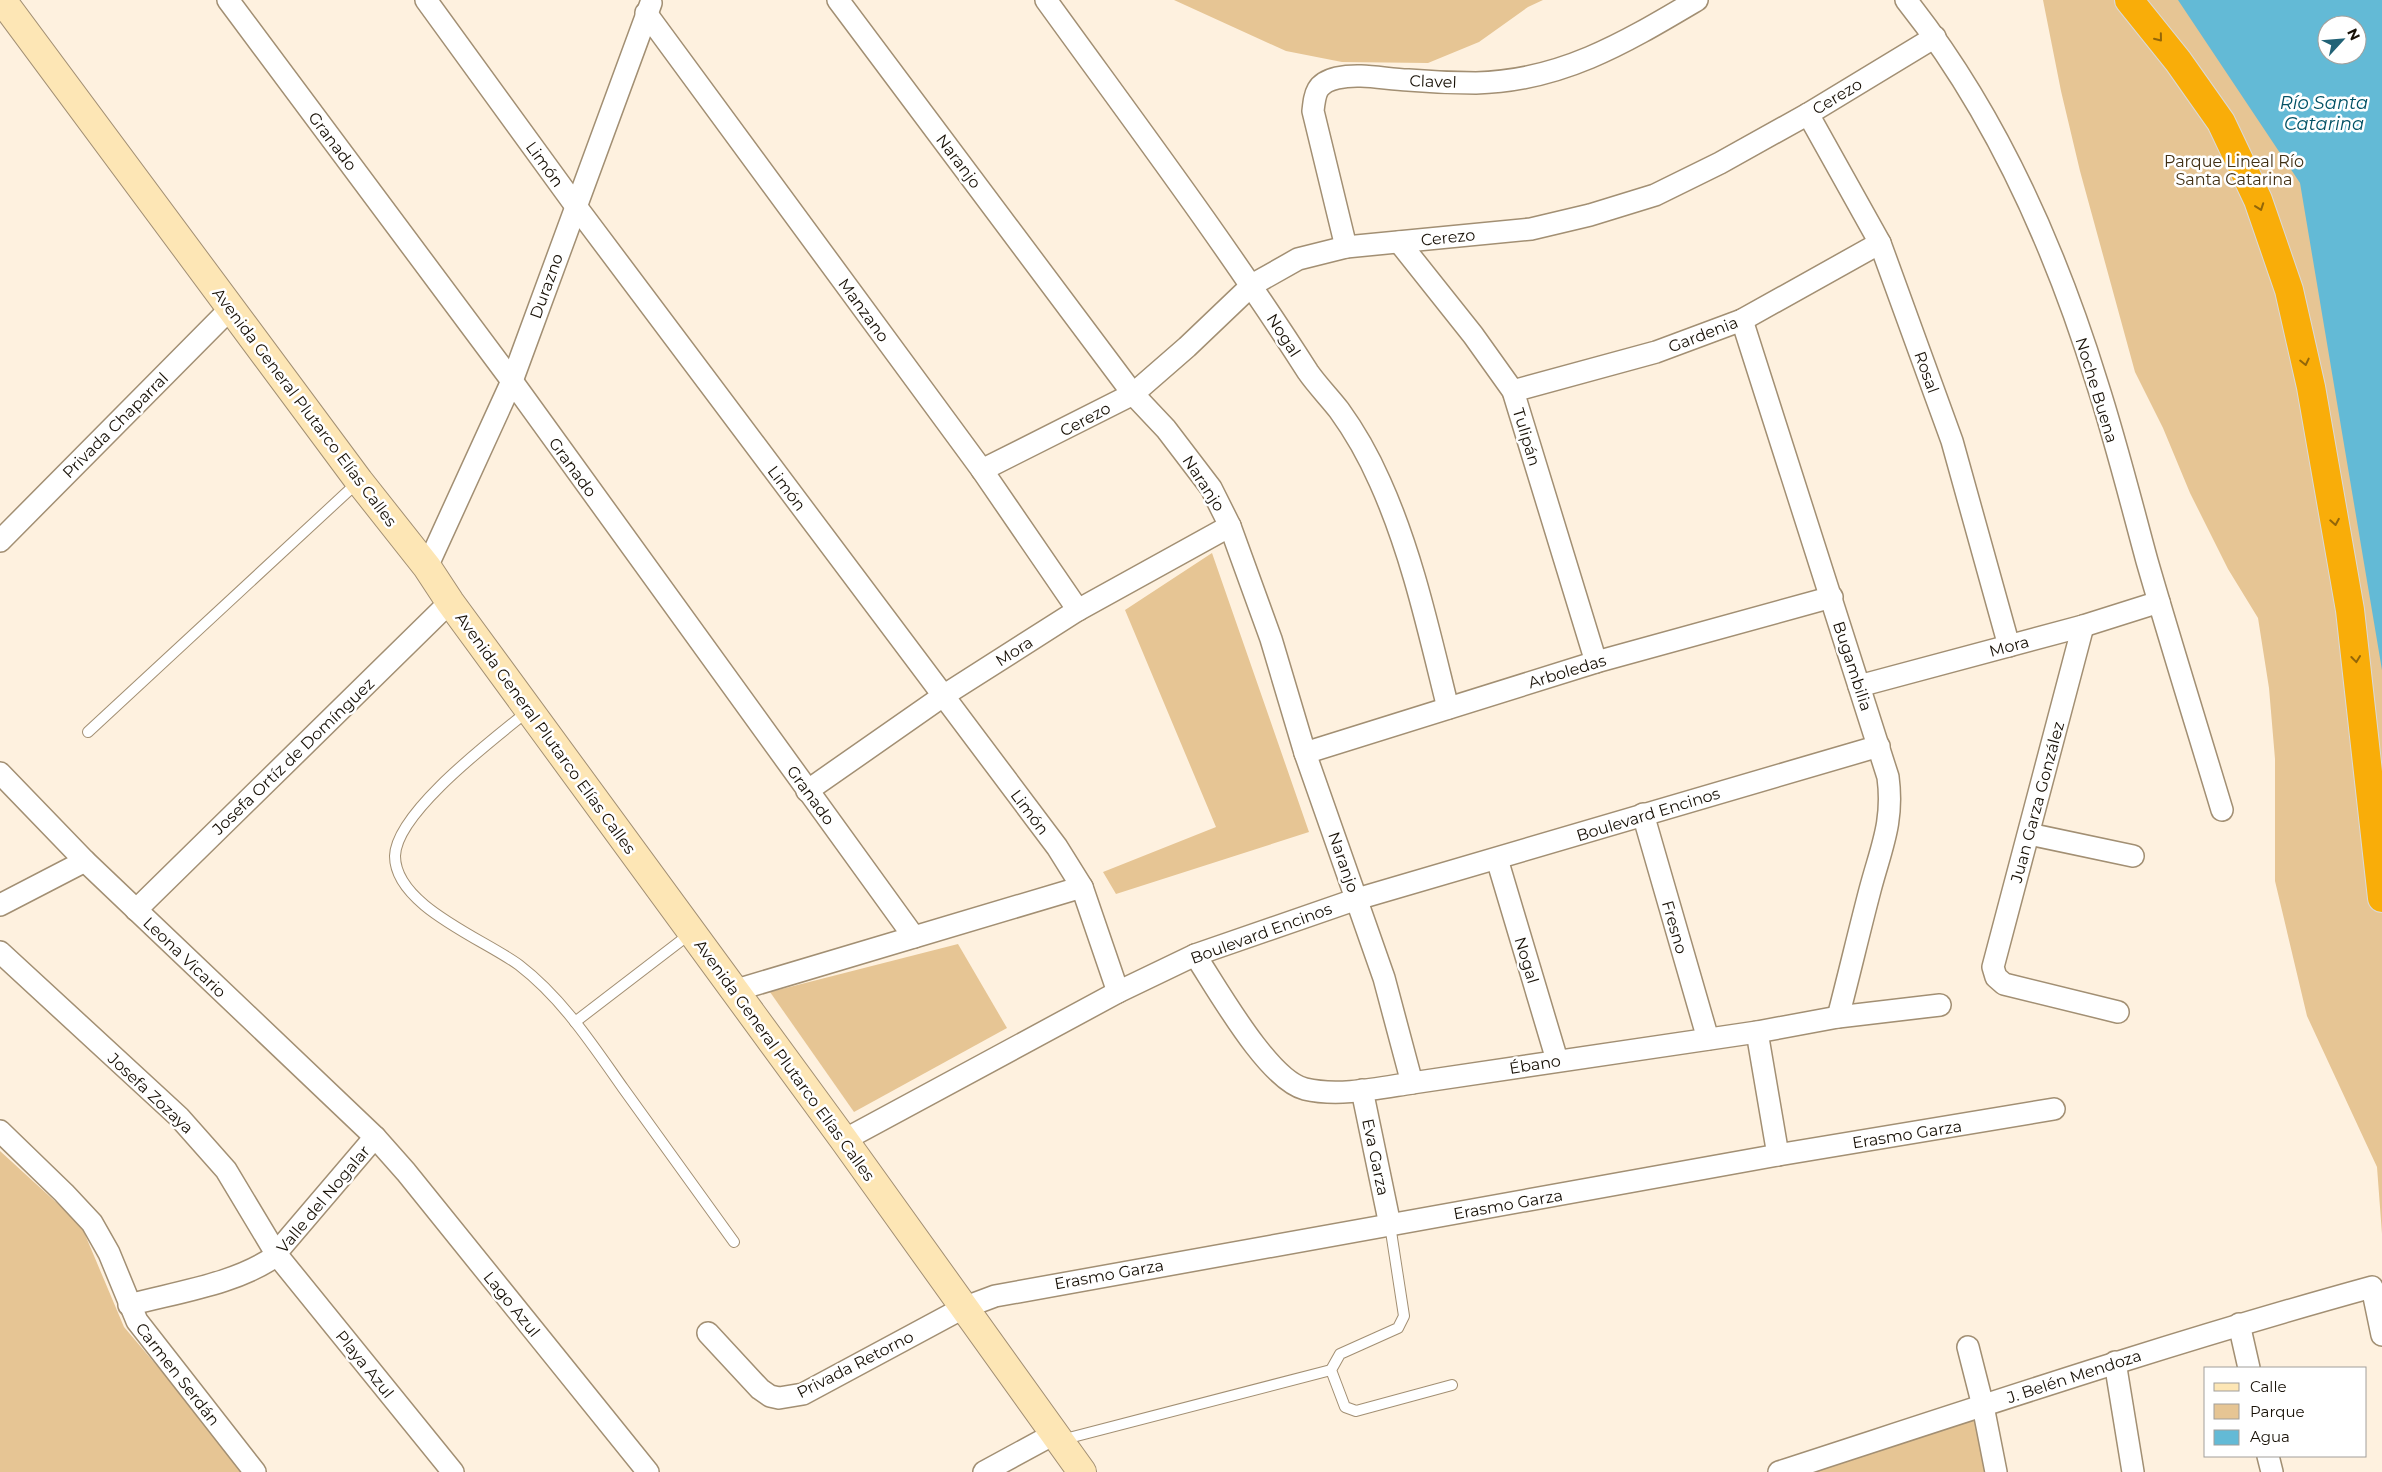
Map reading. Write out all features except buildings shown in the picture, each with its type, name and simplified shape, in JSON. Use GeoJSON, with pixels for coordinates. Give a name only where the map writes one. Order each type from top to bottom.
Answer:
{"type":"FeatureCollection","features":[{"type":"Feature","properties":{"kind":"highway"},"geometry":{"type":"LineString","coordinates":[[2129,0],[2178,61],[2221,122],[2258,200],[2291,300],[2311,387],[2350,610],[2382,898]]}},
{"type":"Feature","properties":{"kind":"street","name":"Avenida General Plutarco Elías Calles"},"geometry":{"type":"LineString","coordinates":[[2,0],[230,309],[359,481],[427,567],[450,602],[844,1140],[1082,1472]]}},
{"type":"Feature","properties":{"kind":"street","name":"Granado"},"geometry":{"type":"LineString","coordinates":[[228,0],[512,381],[914,937]]}},
{"type":"Feature","properties":{"kind":"street","name":"Limón"},"geometry":{"type":"LineString","coordinates":[[426,0],[575,205],[1058,847],[1082,887],[1118,992]]}},
{"type":"Feature","properties":{"kind":"street","name":"Naranjo"},"geometry":{"type":"LineString","coordinates":[[838,0],[1133,394],[1166,430],[1211,488],[1230,526],[1271,640],[1305,753],[1384,978],[1412,1083]]}},
{"type":"Feature","properties":{"kind":"street","name":"Nogal"},"geometry":{"type":"LineString","coordinates":[[1046,0],[1252,285],[1312,378],[1340,411],[1380,481],[1395,521],[1424,615],[1448,708]]}},
{"type":"Feature","properties":{"kind":"street","name":"Clavel"},"geometry":{"type":"LineString","coordinates":[[1346,247],[1313,111],[1315,93],[1323,84],[1335,79],[1357,75],[1409,80],[1477,83],[1518,79],[1557,70],[1594,57],[1697,0]]}},
{"type":"Feature","properties":{"kind":"street","name":"Noche Buena"},"geometry":{"type":"LineString","coordinates":[[1906,0],[1936,36],[1994,130],[2045,238],[2097,382],[2159,602],[2222,810]]}},
{"type":"Feature","properties":{"kind":"street","name":"Durazno"},"geometry":{"type":"LineString","coordinates":[[427,567],[512,381],[649,6]]}},
{"type":"Feature","properties":{"kind":"street","name":"Manzano"},"geometry":{"type":"LineString","coordinates":[[649,6],[982,470],[1078,610]]}},
{"type":"Feature","properties":{"kind":"street","name":"Cerezo"},"geometry":{"type":"LineString","coordinates":[[982,470],[1133,394],[1187,347],[1252,285],[1298,259],[1346,247],[1531,229],[1590,215],[1656,195],[1720,163],[1808,114],[1936,36]]}},
{"type":"Feature","properties":{"kind":"street","name":"Rosal"},"geometry":{"type":"LineString","coordinates":[[1808,114],[1880,243],[1952,441],[2009,646]]}},
{"type":"Feature","properties":{"kind":"street","name":"Tulipán"},"geometry":{"type":"LineString","coordinates":[[1399,242],[1473,335],[1513,391],[1596,662]]}},
{"type":"Feature","properties":{"kind":"street","name":"Gardenia"},"geometry":{"type":"LineString","coordinates":[[1513,391],[1656,352],[1742,320],[1880,243]]}},
{"type":"Feature","properties":{"kind":"street","name":"Privada Chaparral"},"geometry":{"type":"LineString","coordinates":[[0,541],[230,309]]}},
{"type":"Feature","properties":{"kind":"street","name":"Bugambilia"},"geometry":{"type":"LineString","coordinates":[[1742,320],[1888,777],[1891,799],[1889,826],[1870,889],[1838,1017]]}},
{"type":"Feature","properties":{"kind":"street","name":"Mora"},"geometry":{"type":"LineString","coordinates":[[807,791],[943,696],[1078,610],[1230,526]]}},
{"type":"Feature","properties":{"kind":"street","name":"Arboledas"},"geometry":{"type":"LineString","coordinates":[[1305,753],[1596,662],[1832,597]]}},
{"type":"Feature","properties":{"kind":"street","name":"Josefa Ortíz de Domínguez"},"geometry":{"type":"LineString","coordinates":[[136,910],[450,602]]}},
{"type":"Feature","properties":{"kind":"street","name":"Mora"},"geometry":{"type":"LineString","coordinates":[[1859,686],[2083,626],[2159,602]]}},
{"type":"Feature","properties":{"kind":"street","name":"Juan Garza González"},"geometry":{"type":"LineString","coordinates":[[2083,626],[1994,967],[1996,977],[2004,984],[2118,1012]]}},
{"type":"Feature","properties":{"kind":"street","name":"Boulevard Encinos"},"geometry":{"type":"LineString","coordinates":[[844,1140],[1118,992],[1195,955],[1357,899],[1879,746]]}},
{"type":"Feature","properties":{"kind":"street","name":"Leona Vicario"},"geometry":{"type":"LineString","coordinates":[[0,773],[85,861],[375,1137]]}},
{"type":"Feature","properties":{"kind":"street","name":"Fresno"},"geometry":{"type":"LineString","coordinates":[[1643,814],[1708,1039]]}},
{"type":"Feature","properties":{"kind":"street"},"geometry":{"type":"LineString","coordinates":[[2029,834],[2133,856]]}},
{"type":"Feature","properties":{"kind":"street","name":"Nogal"},"geometry":{"type":"LineString","coordinates":[[1497,859],[1557,1060]]}},
{"type":"Feature","properties":{"kind":"street"},"geometry":{"type":"LineString","coordinates":[[0,905],[85,861]]}},
{"type":"Feature","properties":{"kind":"street"},"geometry":{"type":"LineString","coordinates":[[733,990],[1082,887]]}},
{"type":"Feature","properties":{"kind":"street","name":"Josefa Zozaya"},"geometry":{"type":"LineString","coordinates":[[0,952],[179,1117],[204,1143],[244,1196],[277,1255]]}},
{"type":"Feature","properties":{"kind":"street","name":"Ébano"},"geometry":{"type":"LineString","coordinates":[[1195,955],[1266,1061],[1284,1080],[1304,1089],[1326,1092],[1362,1090],[1412,1083],[1557,1060],[1757,1032],[1838,1017],[1940,1005]]}},
{"type":"Feature","properties":{"kind":"street"},"geometry":{"type":"LineString","coordinates":[[1757,1032],[1778,1155]]}},
{"type":"Feature","properties":{"kind":"street","name":"Eva Garza"},"geometry":{"type":"LineString","coordinates":[[1362,1090],[1390,1225]]}},
{"type":"Feature","properties":{"kind":"street","name":"Erasmo Garza"},"geometry":{"type":"LineString","coordinates":[[964,1308],[981,1300],[1023,1290],[1778,1155],[2054,1109]]}},
{"type":"Feature","properties":{"kind":"street","name":"Carmen Serdán"},"geometry":{"type":"LineString","coordinates":[[0,1131],[92,1223],[109,1253],[129,1305],[149,1338],[255,1472]]}},
{"type":"Feature","properties":{"kind":"street","name":"Valle del Nogalar"},"geometry":{"type":"LineString","coordinates":[[129,1305],[250,1272],[277,1255],[277,1252],[375,1137]]}},
{"type":"Feature","properties":{"kind":"street","name":"Lago Azul"},"geometry":{"type":"LineString","coordinates":[[375,1137],[406,1172],[648,1472]]}},
{"type":"Feature","properties":{"kind":"street","name":"Playa Azul"},"geometry":{"type":"LineString","coordinates":[[277,1255],[453,1472]]}},
{"type":"Feature","properties":{"kind":"street","name":"J. Belén Mendoza"},"geometry":{"type":"LineString","coordinates":[[1778,1472],[2115,1362],[2239,1324],[2372,1287],[2382,1335]]}},
{"type":"Feature","properties":{"kind":"street","name":"Privada Retorno"},"geometry":{"type":"LineString","coordinates":[[708,1333],[760,1389],[770,1396],[788,1398],[816,1388],[964,1308]]}},
{"type":"Feature","properties":{"kind":"street"},"geometry":{"type":"LineString","coordinates":[[2239,1324],[2249,1367]]}},
{"type":"Feature","properties":{"kind":"street"},"geometry":{"type":"LineString","coordinates":[[1968,1347],[1983,1406],[1996,1472]]}},
{"type":"Feature","properties":{"kind":"street"},"geometry":{"type":"LineString","coordinates":[[2115,1362],[2133,1472]]}},
{"type":"Feature","properties":{"kind":"street"},"geometry":{"type":"LineString","coordinates":[[984,1472],[1056,1437]]}},
{"type":"Feature","properties":{"kind":"street"},"geometry":{"type":"LineString","coordinates":[[2268,1457],[2272,1472]]}},
{"type":"Feature","properties":{"kind":"lane"},"geometry":{"type":"LineString","coordinates":[[88,732],[359,481]]}},
{"type":"Feature","properties":{"kind":"lane"},"geometry":{"type":"LineString","coordinates":[[529,710],[480,750],[432,795],[408,824],[398,842],[395,857],[398,871],[414,896],[426,907],[517,964],[541,983],[575,1022],[734,1242]]}},
{"type":"Feature","properties":{"kind":"lane"},"geometry":{"type":"LineString","coordinates":[[575,1022],[691,933]]}},
{"type":"Feature","properties":{"kind":"lane"},"geometry":{"type":"LineString","coordinates":[[1056,1437],[1331,1370],[1340,1354],[1398,1328],[1404,1316],[1390,1225]]}},
{"type":"Feature","properties":{"kind":"lane"},"geometry":{"type":"LineString","coordinates":[[1331,1370],[1345,1406],[1356,1411],[1452,1385]]}},
{"type":"Feature","properties":{"kind":"green space"},"geometry":{"type":"Polygon","coordinates":[[[1174,0],[1543,0],[1528,7],[1479,42],[1428,63],[1342,62],[1286,51],[1174,0]]]}},
{"type":"Feature","properties":{"kind":"green space","name":"Parque Lineal Río Santa Catarina"},"geometry":{"type":"Polygon","coordinates":[[[2043,0],[2382,0],[2382,1234],[2377,1167],[2307,1016],[2275,881],[2275,759],[2269,688],[2258,618],[2228,569],[2190,493],[2163,428],[2135,372],[2080,171],[2061,91],[2043,0]]]}},
{"type":"Feature","properties":{"kind":"green space"},"geometry":{"type":"Polygon","coordinates":[[[1212,553],[1309,832],[1116,894],[1103,872],[1216,827],[1125,610],[1212,553]]]}},
{"type":"Feature","properties":{"kind":"green space"},"geometry":{"type":"Polygon","coordinates":[[[958,944],[1007,1028],[854,1112],[770,992],[958,944]]]}},
{"type":"Feature","properties":{"kind":"green space"},"geometry":{"type":"Polygon","coordinates":[[[0,1151],[81,1225],[124,1327],[247,1472],[0,1472],[0,1151]]]}},
{"type":"Feature","properties":{"kind":"green space"},"geometry":{"type":"Polygon","coordinates":[[[1976,1417],[1988,1472],[1810,1472],[1976,1417]]]}},
{"type":"Feature","properties":{"kind":"water","name":"Río Santa Catarina"},"geometry":{"type":"Polygon","coordinates":[[[2178,0],[2382,0],[2382,670],[2300,183],[2178,0]]]}}]}
